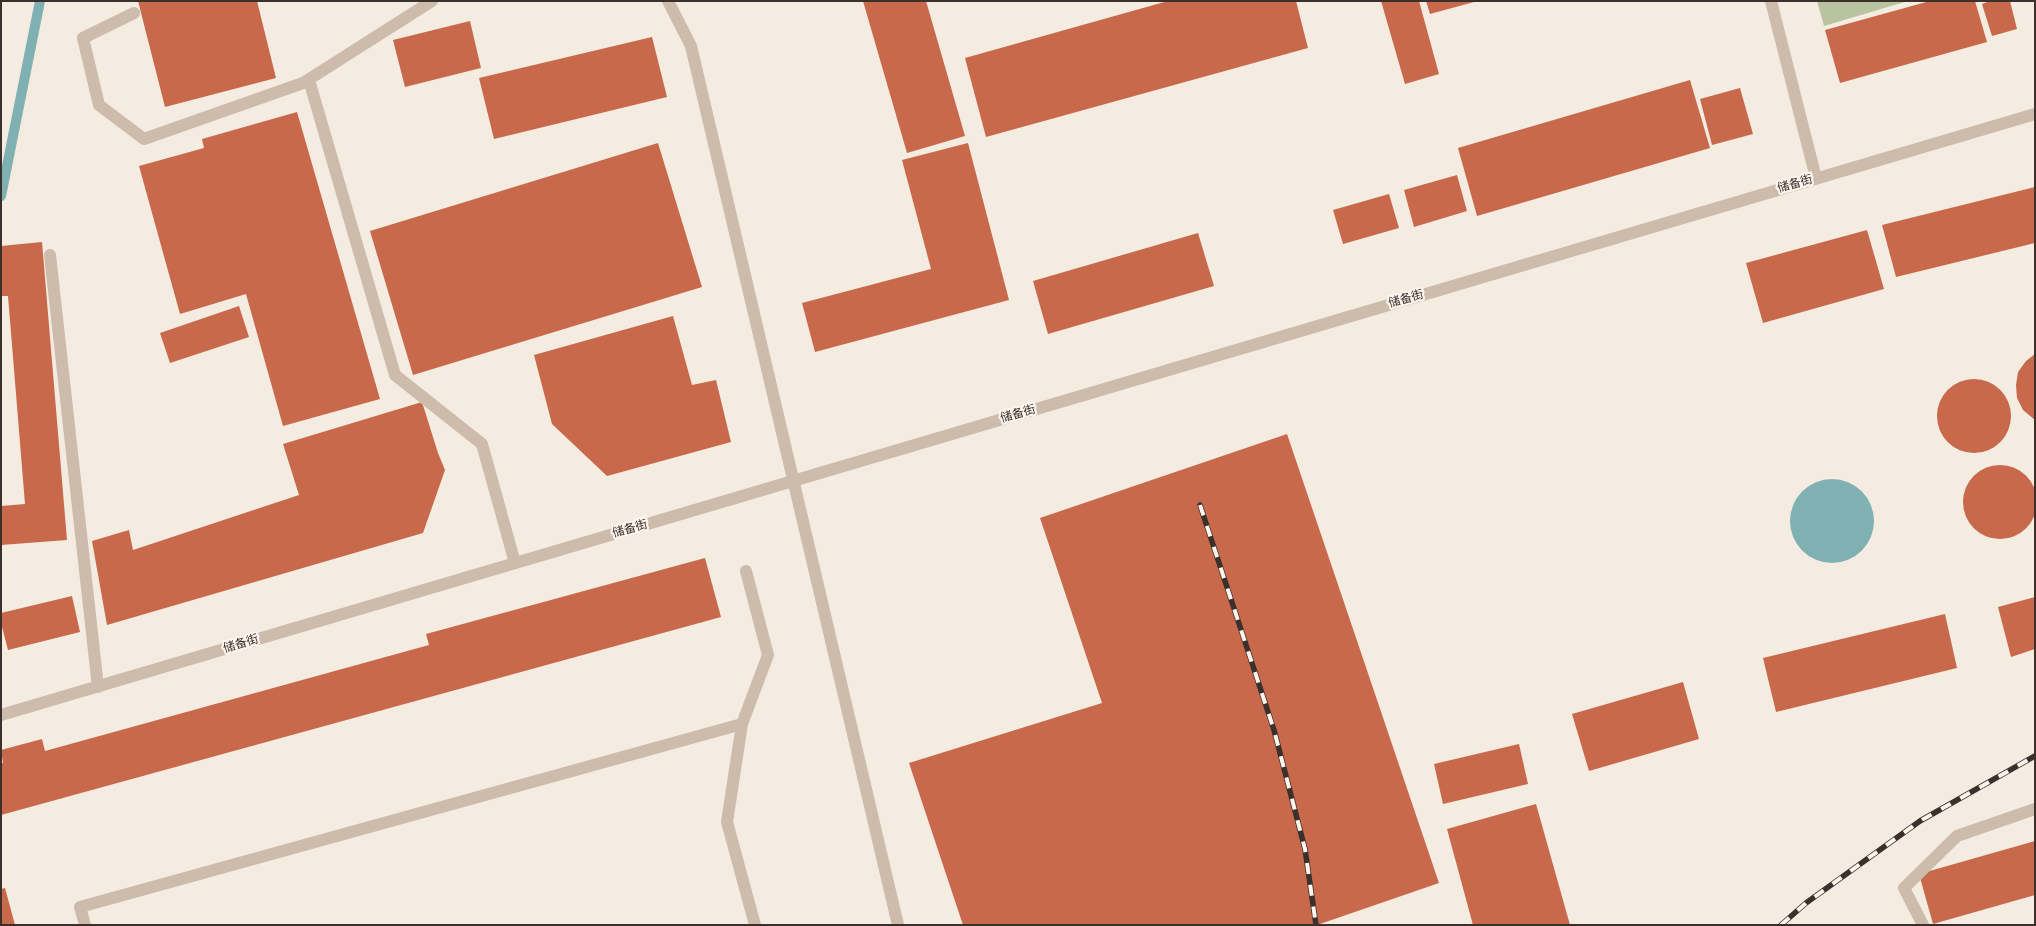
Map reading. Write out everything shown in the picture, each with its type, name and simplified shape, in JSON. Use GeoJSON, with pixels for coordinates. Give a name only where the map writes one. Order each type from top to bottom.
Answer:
{"type":"FeatureCollection","features":[{"type":"Feature","properties":{"kind":"street"},"geometry":{"type":"LineString","coordinates":[[134,13],[83,38],[99,105],[144,139],[303,83],[432,1]]}},
{"type":"Feature","properties":{"kind":"street"},"geometry":{"type":"LineString","coordinates":[[668,1],[691,46],[898,925]]}},
{"type":"Feature","properties":{"kind":"street"},"geometry":{"type":"LineString","coordinates":[[1771,1],[1816,178]]}},
{"type":"Feature","properties":{"kind":"street"},"geometry":{"type":"LineString","coordinates":[[309,80],[395,375],[482,444],[515,563]]}},
{"type":"Feature","properties":{"kind":"street","name":"储备街"},"geometry":{"type":"LineString","coordinates":[[1,716],[2035,114]]}},
{"type":"Feature","properties":{"kind":"street"},"geometry":{"type":"LineString","coordinates":[[50,255],[98,687]]}},
{"type":"Feature","properties":{"kind":"street"},"geometry":{"type":"LineString","coordinates":[[746,571],[768,655],[742,724],[726,822],[755,925]]}},
{"type":"Feature","properties":{"kind":"street"},"geometry":{"type":"LineString","coordinates":[[85,925],[80,908],[742,724]]}},
{"type":"Feature","properties":{"kind":"street"},"geometry":{"type":"LineString","coordinates":[[1923,925],[1904,888],[1957,836],[2035,809]]}},
{"type":"Feature","properties":{"kind":"green space"},"geometry":{"type":"Polygon","coordinates":[[[1817,1],[1908,1],[1824,26],[1817,1]]]}},
{"type":"Feature","properties":{"kind":"water"},"geometry":{"type":"Polygon","coordinates":[[[1832,479],[1848,482],[1862,491],[1871,505],[1874,521],[1871,537],[1862,551],[1848,560],[1832,563],[1816,560],[1802,551],[1793,537],[1790,521],[1793,505],[1802,491],[1816,482],[1832,479]]]}},
{"type":"Feature","properties":{"kind":"building"},"geometry":{"type":"Polygon","coordinates":[[[138,1],[257,1],[276,78],[165,107],[138,1]]]}},
{"type":"Feature","properties":{"kind":"building"},"geometry":{"type":"Polygon","coordinates":[[[863,1],[926,1],[965,136],[907,153],[863,1]]]}},
{"type":"Feature","properties":{"kind":"building"},"geometry":{"type":"Polygon","coordinates":[[[1168,1],[1296,1],[1308,48],[986,137],[965,58],[1168,1]]]}},
{"type":"Feature","properties":{"kind":"building"},"geometry":{"type":"Polygon","coordinates":[[[1381,1],[1419,1],[1439,74],[1405,84],[1381,1]]]}},
{"type":"Feature","properties":{"kind":"building"},"geometry":{"type":"Polygon","coordinates":[[[1426,1],[1474,1],[1474,2],[1430,14],[1426,1]]]}},
{"type":"Feature","properties":{"kind":"building"},"geometry":{"type":"Polygon","coordinates":[[[1930,1],[1975,1],[1987,42],[1840,83],[1825,30],[1930,1]]]}},
{"type":"Feature","properties":{"kind":"building"},"geometry":{"type":"Polygon","coordinates":[[[1990,1],[2010,1],[2017,29],[1992,36],[1982,4],[1990,1]]]}},
{"type":"Feature","properties":{"kind":"building"},"geometry":{"type":"Polygon","coordinates":[[[470,21],[481,68],[405,87],[393,40],[470,21]]]}},
{"type":"Feature","properties":{"kind":"building"},"geometry":{"type":"Polygon","coordinates":[[[652,37],[667,97],[494,139],[479,78],[652,37]]]}},
{"type":"Feature","properties":{"kind":"building"},"geometry":{"type":"Polygon","coordinates":[[[1690,80],[1710,148],[1477,216],[1458,148],[1690,80]]]}},
{"type":"Feature","properties":{"kind":"building"},"geometry":{"type":"Polygon","coordinates":[[[1740,88],[1753,134],[1712,145],[1700,99],[1740,88]]]}},
{"type":"Feature","properties":{"kind":"building"},"geometry":{"type":"Polygon","coordinates":[[[297,112],[380,399],[283,426],[246,294],[180,314],[139,166],[204,148],[202,139],[297,112]]]}},
{"type":"Feature","properties":{"kind":"building"},"geometry":{"type":"Polygon","coordinates":[[[658,143],[702,287],[413,375],[370,231],[658,143]]]}},
{"type":"Feature","properties":{"kind":"building"},"geometry":{"type":"Polygon","coordinates":[[[968,143],[1009,300],[815,352],[802,303],[931,269],[902,160],[968,143]]]}},
{"type":"Feature","properties":{"kind":"building"},"geometry":{"type":"Polygon","coordinates":[[[1457,175],[1467,211],[1414,227],[1404,190],[1457,175]]]}},
{"type":"Feature","properties":{"kind":"building"},"geometry":{"type":"Polygon","coordinates":[[[2035,187],[2035,243],[1896,277],[1882,225],[2035,187]]]}},
{"type":"Feature","properties":{"kind":"building"},"geometry":{"type":"Polygon","coordinates":[[[1389,194],[1399,228],[1343,244],[1333,210],[1389,194]]]}},
{"type":"Feature","properties":{"kind":"building"},"geometry":{"type":"Polygon","coordinates":[[[1867,230],[1884,289],[1763,323],[1746,263],[1867,230]]]}},
{"type":"Feature","properties":{"kind":"building"},"geometry":{"type":"Polygon","coordinates":[[[1198,233],[1214,286],[1048,334],[1033,281],[1198,233]]]}},
{"type":"Feature","properties":{"kind":"building"},"geometry":{"type":"Polygon","coordinates":[[[42,242],[67,540],[1,545],[1,506],[25,504],[8,296],[1,296],[1,246],[42,242]]]}},
{"type":"Feature","properties":{"kind":"building"},"geometry":{"type":"Polygon","coordinates":[[[239,306],[249,337],[170,363],[160,333],[239,306]]]}},
{"type":"Feature","properties":{"kind":"building"},"geometry":{"type":"Polygon","coordinates":[[[673,316],[692,385],[716,380],[731,442],[607,476],[552,424],[534,355],[673,316]]]}},
{"type":"Feature","properties":{"kind":"building"},"geometry":{"type":"Polygon","coordinates":[[[2035,354],[2035,420],[2023,410],[2017,398],[2016,385],[2018,372],[2026,361],[2035,354]]]}},
{"type":"Feature","properties":{"kind":"building"},"geometry":{"type":"Polygon","coordinates":[[[1974,379],[1995,385],[2005,395],[2011,416],[2005,437],[1995,447],[1974,453],[1953,447],[1943,437],[1937,416],[1943,395],[1953,385],[1974,379]]]}},
{"type":"Feature","properties":{"kind":"building"},"geometry":{"type":"Polygon","coordinates":[[[422,402],[445,470],[423,533],[107,625],[92,541],[129,530],[133,550],[299,495],[283,444],[422,402]]]}},
{"type":"Feature","properties":{"kind":"building"},"geometry":{"type":"Polygon","coordinates":[[[1287,434],[1439,883],[1317,925],[963,925],[909,763],[1102,703],[1040,518],[1287,434]]]}},
{"type":"Feature","properties":{"kind":"building"},"geometry":{"type":"Polygon","coordinates":[[[2007,465],[2027,475],[2035,488],[2037,502],[2035,516],[2027,529],[2014,537],[1993,539],[1973,529],[1965,516],[1963,495],[1973,475],[1986,467],[2007,465]]]}},
{"type":"Feature","properties":{"kind":"building"},"geometry":{"type":"Polygon","coordinates":[[[705,558],[721,617],[1,815],[1,763],[3,763],[1,750],[42,739],[45,751],[429,645],[426,634],[705,558]]]}},
{"type":"Feature","properties":{"kind":"building"},"geometry":{"type":"Polygon","coordinates":[[[72,596],[80,632],[8,650],[1,623],[1,613],[72,596]]]}},
{"type":"Feature","properties":{"kind":"building"},"geometry":{"type":"Polygon","coordinates":[[[2035,597],[2035,649],[2011,657],[1998,607],[2035,597]]]}},
{"type":"Feature","properties":{"kind":"building"},"geometry":{"type":"Polygon","coordinates":[[[1945,614],[1957,668],[1776,712],[1763,658],[1945,614]]]}},
{"type":"Feature","properties":{"kind":"building"},"geometry":{"type":"Polygon","coordinates":[[[1683,682],[1699,739],[1589,771],[1572,714],[1683,682]]]}},
{"type":"Feature","properties":{"kind":"building"},"geometry":{"type":"Polygon","coordinates":[[[1519,744],[1528,784],[1443,804],[1434,764],[1519,744]]]}},
{"type":"Feature","properties":{"kind":"building"},"geometry":{"type":"Polygon","coordinates":[[[1536,804],[1570,925],[1473,925],[1447,829],[1536,804]]]}},
{"type":"Feature","properties":{"kind":"building"},"geometry":{"type":"Polygon","coordinates":[[[2035,841],[2035,895],[1933,924],[1919,874],[2035,841]]]}},
{"type":"Feature","properties":{"kind":"building"},"geometry":{"type":"Polygon","coordinates":[[[5,888],[15,925],[1,925],[1,889],[5,888]]]}},
{"type":"Feature","properties":{"kind":"waterway"},"geometry":{"type":"LineString","coordinates":[[1,196],[40,1]]}},
{"type":"Feature","properties":{"kind":"railway"},"geometry":{"type":"LineString","coordinates":[[1200,505],[1274,730],[1305,849],[1316,925]]}},
{"type":"Feature","properties":{"kind":"railway"},"geometry":{"type":"LineString","coordinates":[[1781,925],[1806,903],[1920,821],[2035,756]]}}]}
